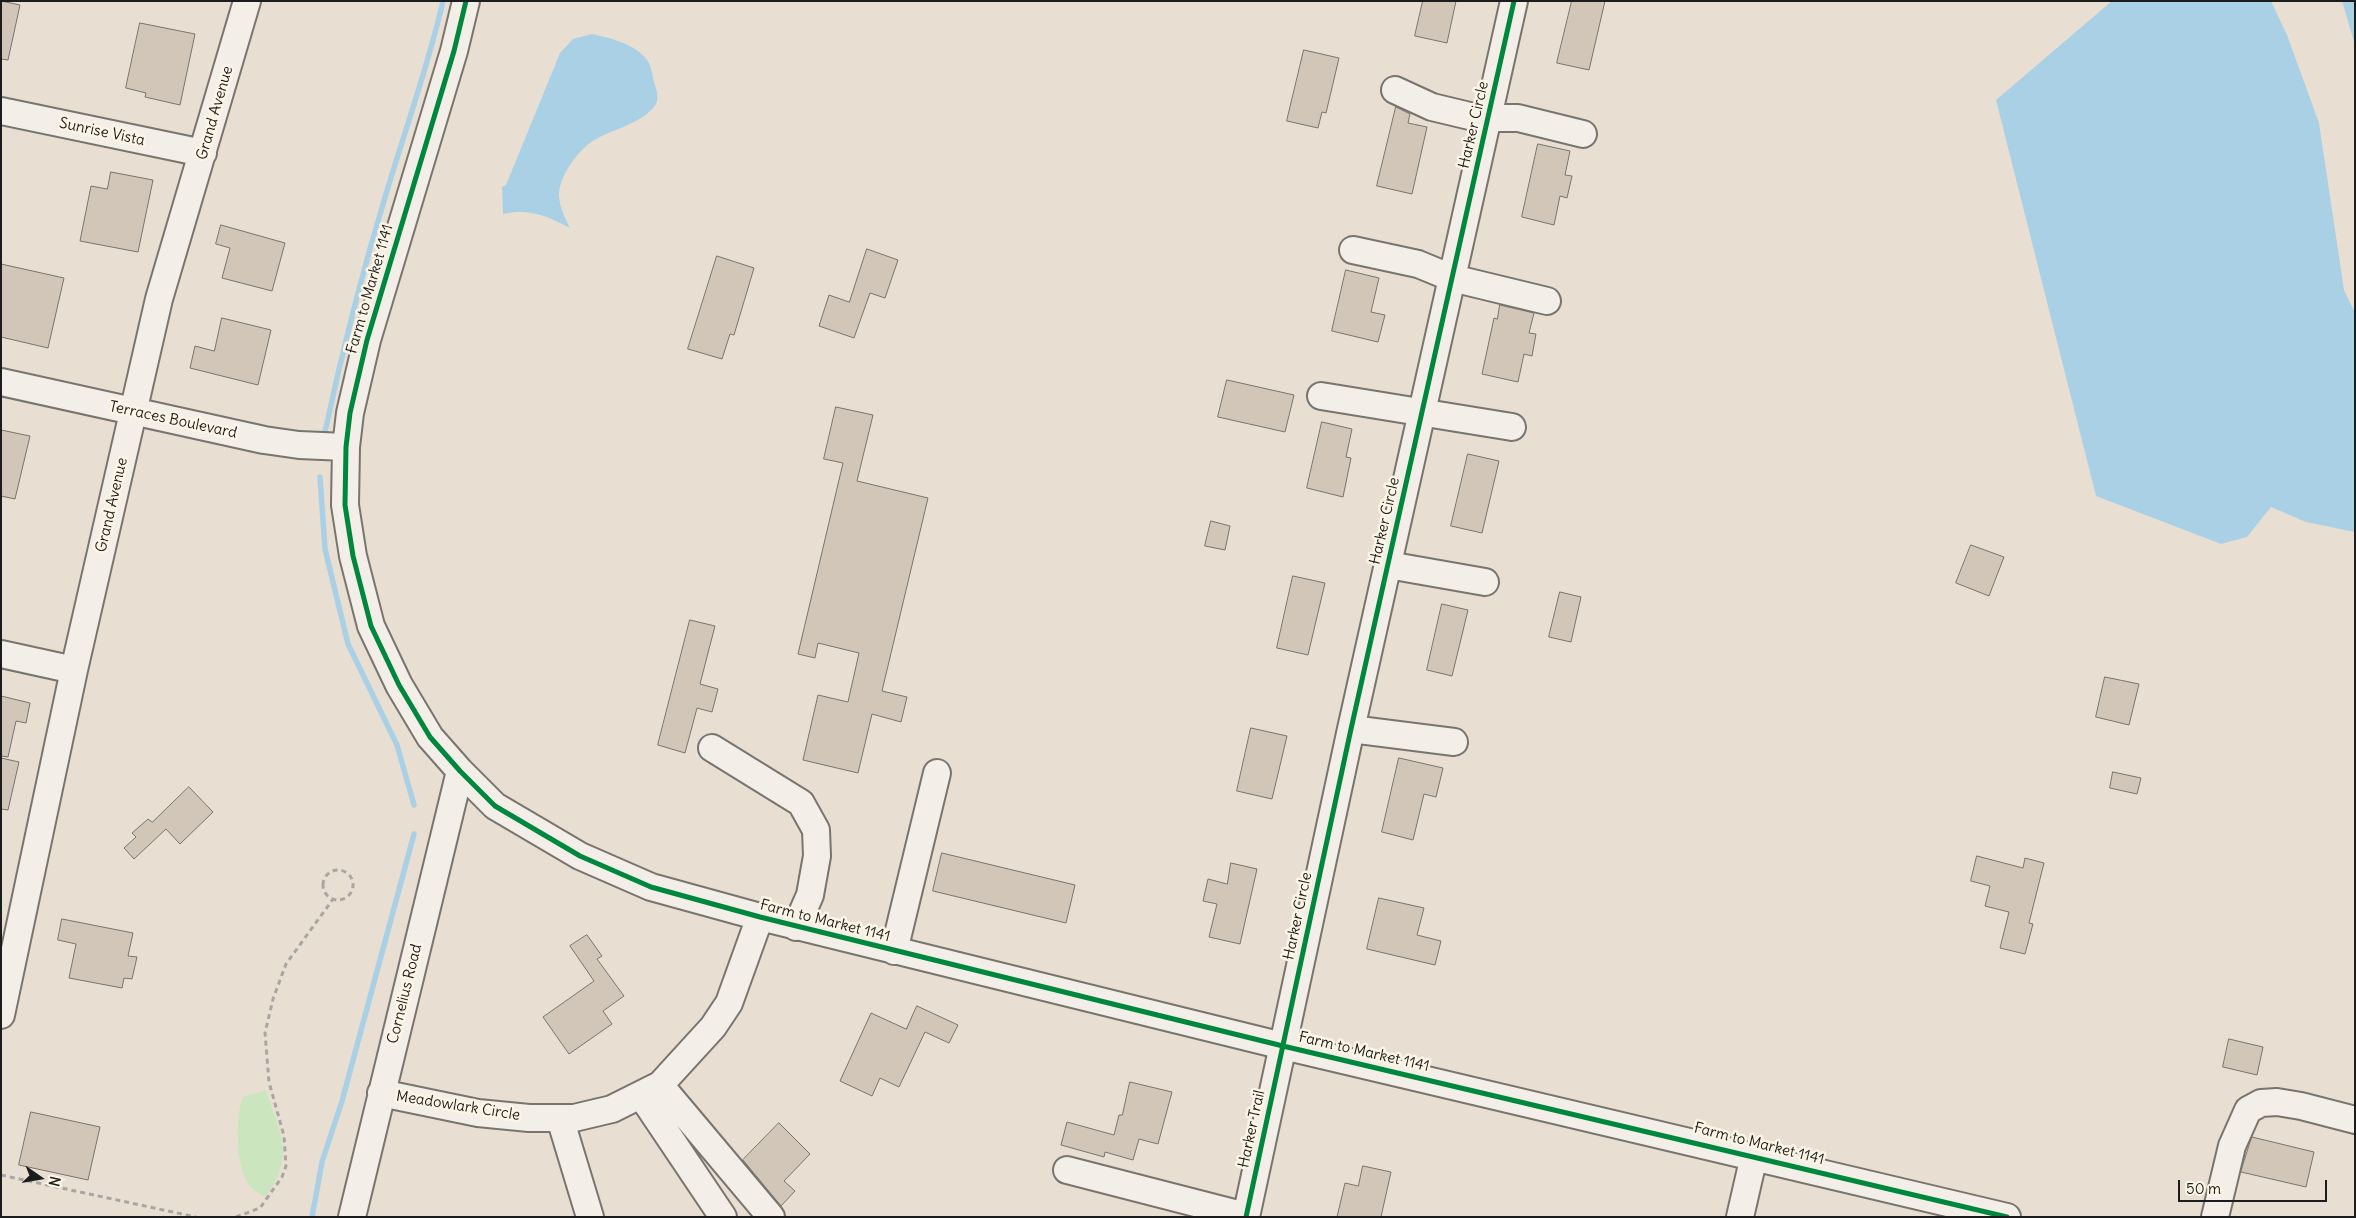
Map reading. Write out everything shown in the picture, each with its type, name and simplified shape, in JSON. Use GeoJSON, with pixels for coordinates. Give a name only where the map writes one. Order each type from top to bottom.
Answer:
{"type":"FeatureCollection","features":[{"type":"Feature","properties":{"kind":"street","name":"Grand Avenue"},"geometry":{"type":"LineString","coordinates":[[1,1014],[74,670],[159,299],[247,1]]}},
{"type":"Feature","properties":{"kind":"street","name":"Farm to Market 1141"},"geometry":{"type":"LineString","coordinates":[[466,1],[454,51],[368,340],[350,413],[346,447],[345,505],[353,556],[371,626],[399,685],[430,737],[495,806],[580,856],[651,887],[760,918],[1283,1046],[2007,1217]]}},
{"type":"Feature","properties":{"kind":"street","name":"Harker Circle"},"geometry":{"type":"LineString","coordinates":[[1283,1046],[1351,729],[1514,1]]}},
{"type":"Feature","properties":{"kind":"street"},"geometry":{"type":"LineString","coordinates":[[1395,90],[1432,106],[1478,118],[1518,118],[1583,134]]}},
{"type":"Feature","properties":{"kind":"street","name":"Sunrise Vista"},"geometry":{"type":"LineString","coordinates":[[1,111],[203,153]]}},
{"type":"Feature","properties":{"kind":"street"},"geometry":{"type":"LineString","coordinates":[[1353,250],[1418,264],[1452,278],[1547,301]]}},
{"type":"Feature","properties":{"kind":"street","name":"Terraces Boulevard"},"geometry":{"type":"LineString","coordinates":[[1,382],[264,440],[299,445],[346,447]]}},
{"type":"Feature","properties":{"kind":"street"},"geometry":{"type":"LineString","coordinates":[[1320,396],[1422,414],[1512,427]]}},
{"type":"Feature","properties":{"kind":"street"},"geometry":{"type":"LineString","coordinates":[[1388,566],[1485,582]]}},
{"type":"Feature","properties":{"kind":"street"},"geometry":{"type":"LineString","coordinates":[[1,654],[74,670]]}},
{"type":"Feature","properties":{"kind":"street"},"geometry":{"type":"LineString","coordinates":[[1351,729],[1454,742]]}},
{"type":"Feature","properties":{"kind":"street"},"geometry":{"type":"LineString","coordinates":[[712,748],[801,803],[816,830],[817,856],[810,895],[796,927]]}},
{"type":"Feature","properties":{"kind":"street","name":"Cornelius Road"},"geometry":{"type":"LineString","coordinates":[[352,1217],[460,771]]}},
{"type":"Feature","properties":{"kind":"street"},"geometry":{"type":"LineString","coordinates":[[894,951],[937,773]]}},
{"type":"Feature","properties":{"kind":"street","name":"Meadowlark Circle"},"geometry":{"type":"LineString","coordinates":[[381,1093],[478,1113],[529,1118],[574,1118],[612,1109],[650,1090],[713,1027],[729,1003],[760,918]]}},
{"type":"Feature","properties":{"kind":"street","name":"Harker Trail"},"geometry":{"type":"LineString","coordinates":[[1246,1216],[1283,1046]]}},
{"type":"Feature","properties":{"kind":"street"},"geometry":{"type":"LineString","coordinates":[[650,1090],[723,1217]]}},
{"type":"Feature","properties":{"kind":"street"},"geometry":{"type":"LineString","coordinates":[[650,1090],[771,1217]]}},
{"type":"Feature","properties":{"kind":"street"},"geometry":{"type":"LineString","coordinates":[[2215,1217],[2232,1146],[2248,1110],[2261,1103],[2277,1102],[2355,1120]]}},
{"type":"Feature","properties":{"kind":"street"},"geometry":{"type":"LineString","coordinates":[[560,1118],[590,1217]]}},
{"type":"Feature","properties":{"kind":"street"},"geometry":{"type":"LineString","coordinates":[[1740,1217],[1754,1156]]}},
{"type":"Feature","properties":{"kind":"street"},"geometry":{"type":"LineString","coordinates":[[1067,1170],[1246,1216]]}},
{"type":"Feature","properties":{"kind":"path"},"geometry":{"type":"LineString","coordinates":[[333,870],[347,872],[351,878],[352,891],[342,900],[333,900],[324,893],[323,880],[333,870]]}},
{"type":"Feature","properties":{"kind":"path"},"geometry":{"type":"LineString","coordinates":[[236,1217],[260,1208],[284,1172],[286,1151],[284,1136],[269,1082],[265,1033],[273,998],[286,964],[333,900]]}},
{"type":"Feature","properties":{"kind":"path"},"geometry":{"type":"LineString","coordinates":[[1,1175],[196,1217]]}},
{"type":"Feature","properties":{"kind":"green space"},"geometry":{"type":"Polygon","coordinates":[[[266,1090],[280,1132],[283,1157],[275,1183],[265,1197],[249,1185],[241,1166],[238,1142],[238,1117],[243,1097],[266,1090]]]}},
{"type":"Feature","properties":{"kind":"water"},"geometry":{"type":"Polygon","coordinates":[[[2112,1],[2271,1],[2287,35],[2319,123],[2344,290],[2355,313],[2355,532],[2306,522],[2271,507],[2247,537],[2221,544],[2096,496],[1996,100],[2112,1]]]}},
{"type":"Feature","properties":{"kind":"water"},"geometry":{"type":"Polygon","coordinates":[[[2342,1],[2355,1],[2355,45],[2342,1]]]}},
{"type":"Feature","properties":{"kind":"water"},"geometry":{"type":"Polygon","coordinates":[[[592,34],[624,43],[639,51],[649,63],[652,71],[657,93],[656,103],[652,109],[638,120],[591,142],[572,162],[562,180],[559,196],[570,228],[538,214],[512,212],[503,214],[502,187],[506,185],[560,53],[573,39],[592,34]]]}},
{"type":"Feature","properties":{"kind":"building"},"geometry":{"type":"Polygon","coordinates":[[[1,1],[20,5],[8,60],[1,59],[1,1]]]}},
{"type":"Feature","properties":{"kind":"building"},"geometry":{"type":"Polygon","coordinates":[[[1423,1],[1456,1],[1447,43],[1415,36],[1423,1]]]}},
{"type":"Feature","properties":{"kind":"building"},"geometry":{"type":"Polygon","coordinates":[[[1572,1],[1605,1],[1589,70],[1557,63],[1572,1]]]}},
{"type":"Feature","properties":{"kind":"building"},"geometry":{"type":"Polygon","coordinates":[[[140,23],[195,34],[180,105],[145,97],[146,93],[126,88],[140,23]]]}},
{"type":"Feature","properties":{"kind":"building"},"geometry":{"type":"Polygon","coordinates":[[[1304,50],[1339,58],[1326,113],[1322,112],[1318,128],[1287,121],[1304,50]]]}},
{"type":"Feature","properties":{"kind":"building"},"geometry":{"type":"Polygon","coordinates":[[[1396,107],[1410,114],[1408,123],[1427,127],[1412,194],[1377,186],[1396,107]]]}},
{"type":"Feature","properties":{"kind":"building"},"geometry":{"type":"Polygon","coordinates":[[[1538,144],[1570,151],[1565,175],[1572,176],[1567,198],[1560,196],[1554,225],[1522,217],[1538,144]]]}},
{"type":"Feature","properties":{"kind":"building"},"geometry":{"type":"Polygon","coordinates":[[[111,172],[153,180],[138,252],[80,241],[91,186],[107,189],[111,172]]]}},
{"type":"Feature","properties":{"kind":"building"},"geometry":{"type":"Polygon","coordinates":[[[221,225],[285,243],[272,291],[222,278],[230,248],[216,244],[221,225]]]}},
{"type":"Feature","properties":{"kind":"building"},"geometry":{"type":"Polygon","coordinates":[[[867,249],[898,260],[885,298],[870,293],[854,338],[819,326],[829,295],[849,302],[867,249]]]}},
{"type":"Feature","properties":{"kind":"building"},"geometry":{"type":"Polygon","coordinates":[[[717,256],[754,268],[734,335],[730,334],[722,359],[688,349],[717,256]]]}},
{"type":"Feature","properties":{"kind":"building"},"geometry":{"type":"Polygon","coordinates":[[[1,264],[64,278],[48,348],[1,337],[1,264]]]}},
{"type":"Feature","properties":{"kind":"building"},"geometry":{"type":"Polygon","coordinates":[[[1346,270],[1379,278],[1371,312],[1385,315],[1378,342],[1332,331],[1346,270]]]}},
{"type":"Feature","properties":{"kind":"building"},"geometry":{"type":"Polygon","coordinates":[[[1500,305],[1534,313],[1529,333],[1536,334],[1532,356],[1524,354],[1518,382],[1482,374],[1494,318],[1497,319],[1500,305]]]}},
{"type":"Feature","properties":{"kind":"building"},"geometry":{"type":"Polygon","coordinates":[[[222,318],[271,330],[258,385],[190,368],[195,346],[214,351],[222,318]]]}},
{"type":"Feature","properties":{"kind":"building"},"geometry":{"type":"Polygon","coordinates":[[[1227,380],[1294,395],[1285,432],[1218,417],[1227,380]]]}},
{"type":"Feature","properties":{"kind":"building"},"geometry":{"type":"Polygon","coordinates":[[[836,407],[873,415],[857,481],[928,498],[882,691],[907,697],[901,722],[872,714],[858,773],[803,760],[818,695],[848,702],[859,653],[818,643],[815,658],[798,654],[843,463],[824,459],[836,407]]]}},
{"type":"Feature","properties":{"kind":"building"},"geometry":{"type":"Polygon","coordinates":[[[1322,422],[1352,429],[1346,457],[1351,458],[1343,497],[1307,488],[1322,422]]]}},
{"type":"Feature","properties":{"kind":"building"},"geometry":{"type":"Polygon","coordinates":[[[1,430],[30,436],[15,499],[1,496],[1,430]]]}},
{"type":"Feature","properties":{"kind":"building"},"geometry":{"type":"Polygon","coordinates":[[[1468,454],[1499,461],[1482,533],[1451,526],[1468,454]]]}},
{"type":"Feature","properties":{"kind":"building"},"geometry":{"type":"Polygon","coordinates":[[[1211,521],[1230,526],[1225,550],[1205,546],[1211,521]]]}},
{"type":"Feature","properties":{"kind":"building"},"geometry":{"type":"Polygon","coordinates":[[[1971,545],[2004,557],[1989,596],[1956,583],[1971,545]]]}},
{"type":"Feature","properties":{"kind":"building"},"geometry":{"type":"Polygon","coordinates":[[[1293,576],[1325,583],[1308,655],[1277,648],[1293,576]]]}},
{"type":"Feature","properties":{"kind":"building"},"geometry":{"type":"Polygon","coordinates":[[[1560,592],[1581,597],[1571,642],[1549,637],[1560,592]]]}},
{"type":"Feature","properties":{"kind":"building"},"geometry":{"type":"Polygon","coordinates":[[[1442,604],[1468,610],[1452,676],[1427,670],[1442,604]]]}},
{"type":"Feature","properties":{"kind":"building"},"geometry":{"type":"Polygon","coordinates":[[[690,620],[715,626],[700,684],[718,689],[712,712],[697,708],[685,753],[658,745],[690,620]]]}},
{"type":"Feature","properties":{"kind":"building"},"geometry":{"type":"Polygon","coordinates":[[[2105,677],[2139,684],[2129,725],[2096,717],[2105,677]]]}},
{"type":"Feature","properties":{"kind":"building"},"geometry":{"type":"Polygon","coordinates":[[[1,696],[30,703],[26,723],[16,721],[8,757],[1,756],[1,696]]]}},
{"type":"Feature","properties":{"kind":"building"},"geometry":{"type":"Polygon","coordinates":[[[1251,728],[1287,736],[1272,799],[1237,791],[1251,728]]]}},
{"type":"Feature","properties":{"kind":"building"},"geometry":{"type":"Polygon","coordinates":[[[1,758],[19,762],[8,810],[1,809],[1,758]]]}},
{"type":"Feature","properties":{"kind":"building"},"geometry":{"type":"Polygon","coordinates":[[[1399,758],[1443,768],[1436,797],[1424,794],[1413,840],[1382,832],[1399,758]]]}},
{"type":"Feature","properties":{"kind":"building"},"geometry":{"type":"Polygon","coordinates":[[[2113,772],[2141,778],[2137,794],[2110,788],[2113,772]]]}},
{"type":"Feature","properties":{"kind":"building"},"geometry":{"type":"Polygon","coordinates":[[[189,787],[213,812],[180,844],[166,829],[134,859],[124,848],[136,837],[132,833],[148,819],[152,822],[189,787]]]}},
{"type":"Feature","properties":{"kind":"building"},"geometry":{"type":"Polygon","coordinates":[[[942,853],[1075,885],[1066,923],[933,891],[942,853]]]}},
{"type":"Feature","properties":{"kind":"building"},"geometry":{"type":"Polygon","coordinates":[[[1977,856],[2023,868],[2025,858],[2044,863],[2029,923],[2033,924],[2025,954],[2000,948],[2009,912],[1985,906],[1990,886],[1971,881],[1977,856]]]}},
{"type":"Feature","properties":{"kind":"building"},"geometry":{"type":"Polygon","coordinates":[[[1231,863],[1257,869],[1240,944],[1209,937],[1217,904],[1203,901],[1208,879],[1227,884],[1231,863]]]}},
{"type":"Feature","properties":{"kind":"building"},"geometry":{"type":"Polygon","coordinates":[[[1379,898],[1424,908],[1417,935],[1441,941],[1435,965],[1367,949],[1379,898]]]}},
{"type":"Feature","properties":{"kind":"building"},"geometry":{"type":"Polygon","coordinates":[[[62,919],[133,933],[128,956],[137,957],[132,979],[124,978],[122,988],[69,978],[76,944],[58,940],[62,919]]]}},
{"type":"Feature","properties":{"kind":"building"},"geometry":{"type":"Polygon","coordinates":[[[587,935],[602,956],[597,959],[624,996],[603,1011],[612,1024],[569,1054],[543,1017],[594,981],[570,946],[587,935]]]}},
{"type":"Feature","properties":{"kind":"building"},"geometry":{"type":"Polygon","coordinates":[[[917,1006],[958,1025],[949,1043],[925,1032],[899,1087],[880,1078],[872,1096],[840,1081],[871,1013],[906,1029],[917,1006]]]}},
{"type":"Feature","properties":{"kind":"building"},"geometry":{"type":"Polygon","coordinates":[[[2229,1039],[2263,1047],[2257,1075],[2223,1067],[2229,1039]]]}},
{"type":"Feature","properties":{"kind":"building"},"geometry":{"type":"Polygon","coordinates":[[[1130,1082],[1172,1092],[1158,1144],[1139,1139],[1133,1160],[1105,1152],[1104,1157],[1061,1145],[1067,1122],[1114,1135],[1119,1115],[1122,1115],[1130,1082]]]}},
{"type":"Feature","properties":{"kind":"building"},"geometry":{"type":"Polygon","coordinates":[[[31,1112],[100,1127],[88,1180],[19,1165],[31,1112]]]}},
{"type":"Feature","properties":{"kind":"building"},"geometry":{"type":"Polygon","coordinates":[[[779,1123],[810,1154],[784,1181],[795,1191],[781,1206],[743,1160],[779,1123]]]}},
{"type":"Feature","properties":{"kind":"building"},"geometry":{"type":"Polygon","coordinates":[[[2252,1137],[2314,1152],[2306,1187],[2241,1172],[2252,1137]]]}},
{"type":"Feature","properties":{"kind":"building"},"geometry":{"type":"Polygon","coordinates":[[[1363,1166],[1391,1172],[1381,1217],[1337,1217],[1345,1183],[1358,1186],[1363,1166]]]}},
{"type":"Feature","properties":{"kind":"waterway"},"geometry":{"type":"LineString","coordinates":[[325,432],[345,342],[369,253],[443,1]]}},
{"type":"Feature","properties":{"kind":"waterway"},"geometry":{"type":"LineString","coordinates":[[320,477],[325,549],[348,644],[397,745],[414,805]]}},
{"type":"Feature","properties":{"kind":"waterway"},"geometry":{"type":"LineString","coordinates":[[312,1217],[322,1162],[342,1101],[414,834]]}},
{"type":"Feature","properties":{"kind":"cycle path"},"geometry":{"type":"LineString","coordinates":[[466,1],[454,51],[367,340],[350,413],[346,447],[345,505],[353,556],[371,626],[399,685],[430,737],[495,806],[580,856],[651,887],[760,917],[1283,1046],[2007,1217]]}},
{"type":"Feature","properties":{"kind":"cycle path"},"geometry":{"type":"LineString","coordinates":[[1246,1217],[1351,729],[1514,1]]}}]}
